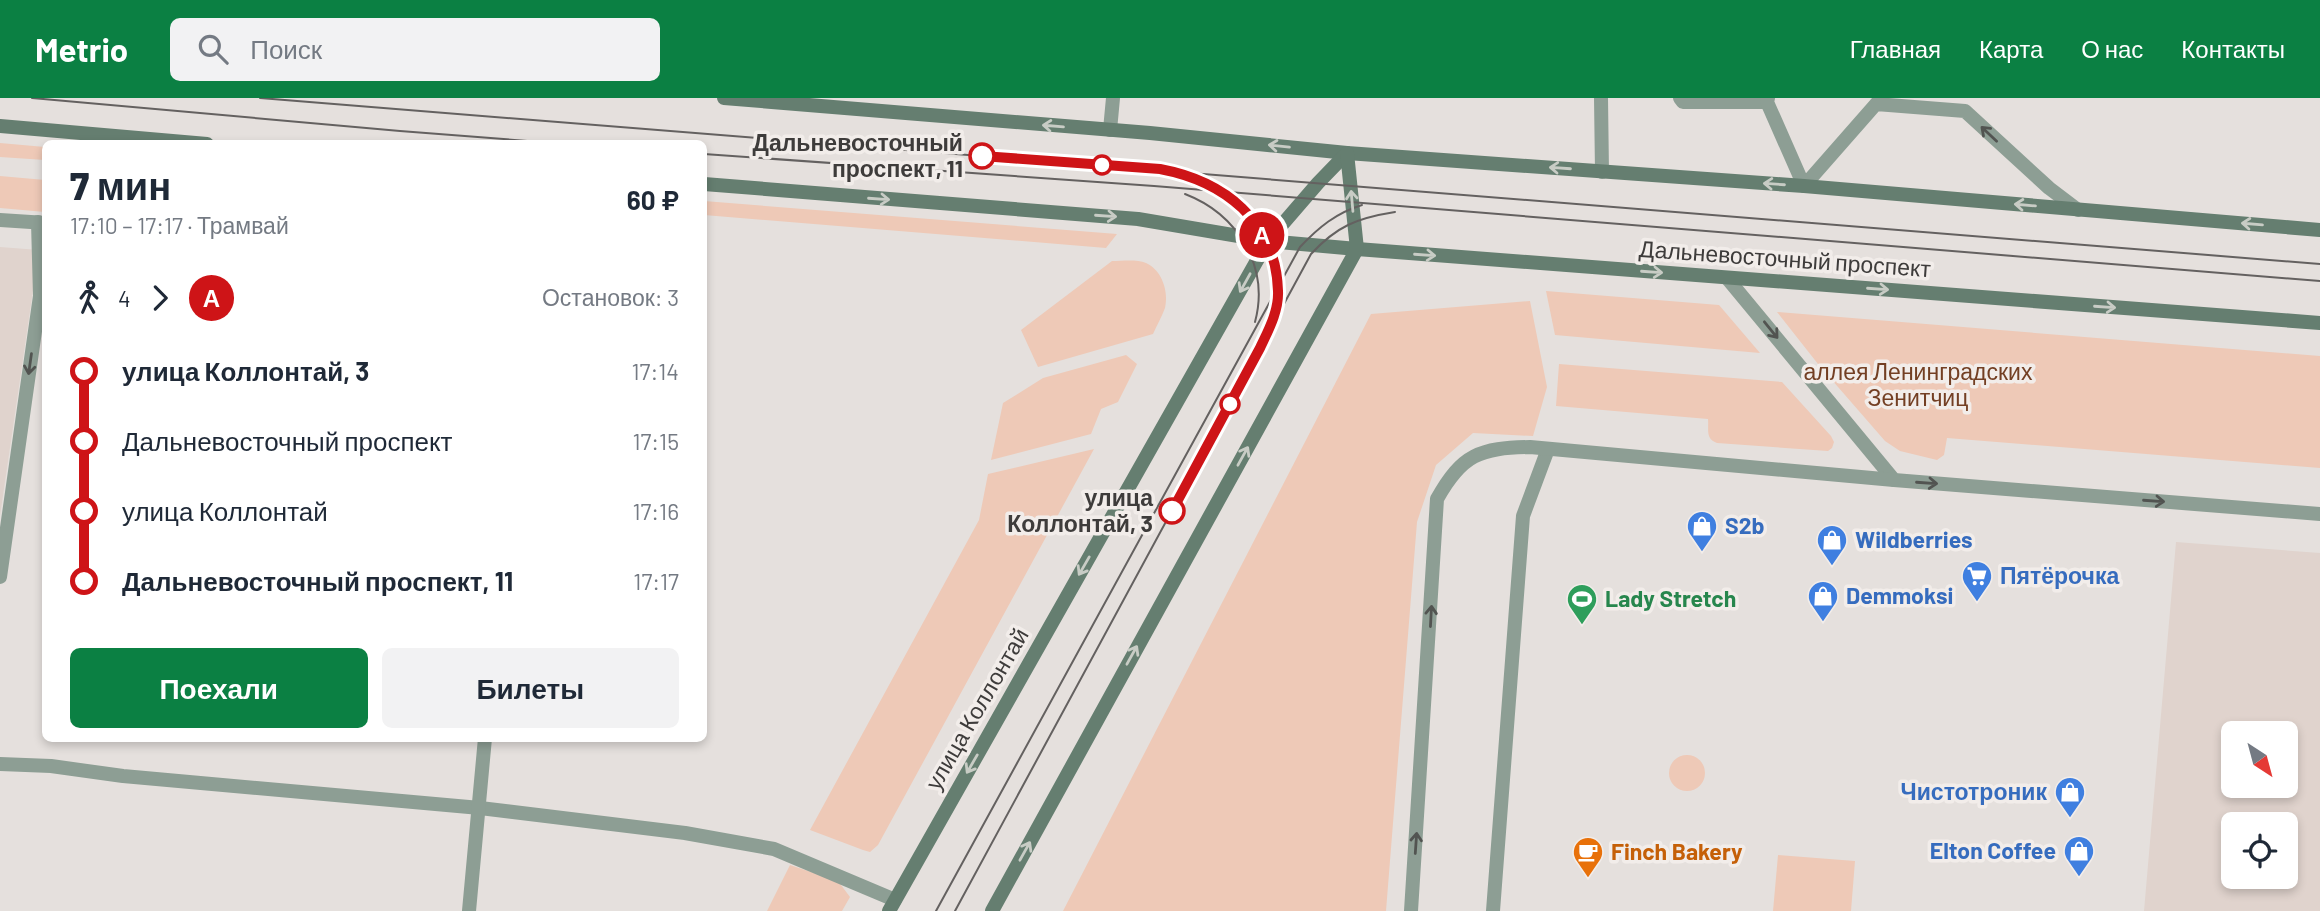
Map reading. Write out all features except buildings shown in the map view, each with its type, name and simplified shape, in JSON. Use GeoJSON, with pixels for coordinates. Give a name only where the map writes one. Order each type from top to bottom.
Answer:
{"type":"FeatureCollection","features":[{"type":"Feature","properties":{"kind":"main road"},"geometry":{"type":"LineString","coordinates":[[724,98],[1347,153],[1804,186],[2320,230]]}},
{"type":"Feature","properties":{"kind":"main road"},"geometry":{"type":"LineString","coordinates":[[0,126],[161,140]]}},
{"type":"Feature","properties":{"kind":"main road"},"geometry":{"type":"LineString","coordinates":[[998,907],[1357,249],[1347,153]]}},
{"type":"Feature","properties":{"kind":"main road","name":"улица Коллонтай"},"geometry":{"type":"LineString","coordinates":[[892,906],[1268,241],[1347,153]]}},
{"type":"Feature","properties":{"kind":"main road","name":"Дальневосточный проспект"},"geometry":{"type":"LineString","coordinates":[[707,184],[1138,219],[1268,241],[1357,249],[2320,323]]}},
{"type":"Feature","properties":{"kind":"street"},"geometry":{"type":"LineString","coordinates":[[1110,130],[1113,98]]}},
{"type":"Feature","properties":{"kind":"street"},"geometry":{"type":"LineString","coordinates":[[1601,98],[1602,172]]}},
{"type":"Feature","properties":{"kind":"street"},"geometry":{"type":"LineString","coordinates":[[1681,98],[1683,102],[1767,100],[1804,186],[1876,104],[1966,105],[2049,188],[2078,210]]}},
{"type":"Feature","properties":{"kind":"street"},"geometry":{"type":"LineString","coordinates":[[0,219],[42,223],[40,296],[0,578]]}},
{"type":"Feature","properties":{"kind":"street"},"geometry":{"type":"LineString","coordinates":[[1727,278],[1894,481]]}},
{"type":"Feature","properties":{"kind":"street"},"geometry":{"type":"LineString","coordinates":[[1411,911],[1437,499],[1448,479],[1462,464],[1482,452],[1501,448],[1548,449],[1894,481],[2320,514]]}},
{"type":"Feature","properties":{"kind":"street"},"geometry":{"type":"LineString","coordinates":[[1493,911],[1523,516],[1548,449]]}},
{"type":"Feature","properties":{"kind":"street"},"geometry":{"type":"LineString","coordinates":[[469,911],[485,742]]}},
{"type":"Feature","properties":{"kind":"street"},"geometry":{"type":"LineString","coordinates":[[0,764],[51,766],[123,776],[480,808],[685,833],[764,846],[892,906]]}},
{"type":"Feature","properties":{"kind":"shaded area"},"geometry":{"type":"Polygon","coordinates":[[[0,247],[39,250],[0,516],[0,247]]]}},
{"type":"Feature","properties":{"kind":"shaded area"},"geometry":{"type":"Polygon","coordinates":[[[2176,542],[2320,553],[2320,911],[2144,911],[2176,542]]]}},
{"type":"Feature","properties":{"kind":"green space"},"geometry":{"type":"Polygon","coordinates":[[[0,143],[42,147],[42,160],[0,157],[0,143]]]}},
{"type":"Feature","properties":{"kind":"green space"},"geometry":{"type":"Polygon","coordinates":[[[0,176],[42,180],[42,212],[0,208],[0,176]]]}},
{"type":"Feature","properties":{"kind":"green space"},"geometry":{"type":"Polygon","coordinates":[[[707,201],[1117,234],[1106,248],[707,215],[707,201]]]}},
{"type":"Feature","properties":{"kind":"green space"},"geometry":{"type":"Polygon","coordinates":[[[1112,261],[1142,262],[1152,266],[1160,276],[1166,302],[1153,334],[1038,367],[1021,330],[1112,261]]]}},
{"type":"Feature","properties":{"kind":"green space"},"geometry":{"type":"Polygon","coordinates":[[[1546,291],[1719,305],[1760,353],[1555,335],[1546,291]]]}},
{"type":"Feature","properties":{"kind":"green space"},"geometry":{"type":"Polygon","coordinates":[[[1530,301],[1547,387],[1533,436],[1473,433],[1436,465],[1417,522],[1386,911],[1063,911],[1371,314],[1530,301]]]}},
{"type":"Feature","properties":{"kind":"green space","name":"аллея Ленинградских Зенитчиц"},"geometry":{"type":"Polygon","coordinates":[[[1777,312],[2320,356],[2320,468],[1947,438],[1944,455],[1937,460],[1900,451],[1885,441],[1777,312]]]}},
{"type":"Feature","properties":{"kind":"green space"},"geometry":{"type":"Polygon","coordinates":[[[1126,355],[1137,364],[1118,402],[1101,409],[1091,434],[991,460],[1003,403],[1043,378],[1126,355]]]}},
{"type":"Feature","properties":{"kind":"green space"},"geometry":{"type":"Polygon","coordinates":[[[1559,364],[1782,382],[1834,442],[1828,451],[1717,443],[1709,436],[1708,419],[1556,406],[1559,364]]]}},
{"type":"Feature","properties":{"kind":"green space"},"geometry":{"type":"Polygon","coordinates":[[[1094,449],[878,845],[870,852],[810,830],[979,520],[988,474],[1094,449]]]}},
{"type":"Feature","properties":{"kind":"green space"},"geometry":{"type":"Polygon","coordinates":[[[1687,755],[1700,760],[1705,773],[1700,786],[1687,791],[1674,786],[1669,773],[1674,760],[1687,755]]]}},
{"type":"Feature","properties":{"kind":"green space"},"geometry":{"type":"Polygon","coordinates":[[[1778,855],[1855,861],[1851,911],[1773,911],[1778,855]]]}},
{"type":"Feature","properties":{"kind":"green space"},"geometry":{"type":"Polygon","coordinates":[[[790,865],[838,881],[850,897],[842,911],[767,911],[790,865]]]}},
{"type":"Feature","properties":{"kind":"tram line"},"geometry":{"type":"LineString","coordinates":[[32,98],[515,140]]}},
{"type":"Feature","properties":{"kind":"tram line"},"geometry":{"type":"LineString","coordinates":[[260,98],[2320,264]]}},
{"type":"Feature","properties":{"kind":"tram line"},"geometry":{"type":"LineString","coordinates":[[707,154],[1154,186],[2320,281]]}},
{"type":"Feature","properties":{"kind":"tram line","name":"А"},"geometry":{"type":"LineString","coordinates":[[982,156],[1160,169],[1185,174],[1221,190],[1246,212],[1257,226],[1273,260],[1278,293],[1273,321],[1172,511]]}},
{"type":"Feature","properties":{"kind":"tram line"},"geometry":{"type":"LineString","coordinates":[[1225,193],[1247,213],[1262,236],[1272,262],[1278,291]]}},
{"type":"Feature","properties":{"kind":"tram line"},"geometry":{"type":"LineString","coordinates":[[1185,194],[1220,215],[1245,244],[1258,281],[1255,322]]}},
{"type":"Feature","properties":{"kind":"tram line"},"geometry":{"type":"LineString","coordinates":[[936,911],[1300,247],[1328,221],[1362,205]]}},
{"type":"Feature","properties":{"kind":"tram line"},"geometry":{"type":"LineString","coordinates":[[955,911],[1311,254],[1330,236],[1348,225],[1369,217],[1395,212]]}},
{"type":"Feature","properties":{"kind":"place","name":"Дальневосточный проспект, 11"},"geometry":{"type":"Point","coordinates":[982,156]}},
{"type":"Feature","properties":{"kind":"place","name":"улица Коллонтай, 3"},"geometry":{"type":"Point","coordinates":[1172,511]}},
{"type":"Feature","properties":{"kind":"place","name":"S2b"},"geometry":{"type":"Point","coordinates":[1702,553]}},
{"type":"Feature","properties":{"kind":"place","name":"Wildberries"},"geometry":{"type":"Point","coordinates":[1832,567]}},
{"type":"Feature","properties":{"kind":"place","name":"Пятёрочка"},"geometry":{"type":"Point","coordinates":[1977,603]}},
{"type":"Feature","properties":{"kind":"place","name":"Demmoksi"},"geometry":{"type":"Point","coordinates":[1823,623]}},
{"type":"Feature","properties":{"kind":"place","name":"Lady Stretch"},"geometry":{"type":"Point","coordinates":[1582,626]}},
{"type":"Feature","properties":{"kind":"place","name":"Чистотроник"},"geometry":{"type":"Point","coordinates":[2070,819]}},
{"type":"Feature","properties":{"kind":"place","name":"Elton Coffee"},"geometry":{"type":"Point","coordinates":[2079,878]}},
{"type":"Feature","properties":{"kind":"place","name":"Finch Bakery"},"geometry":{"type":"Point","coordinates":[1588,879]}}]}
